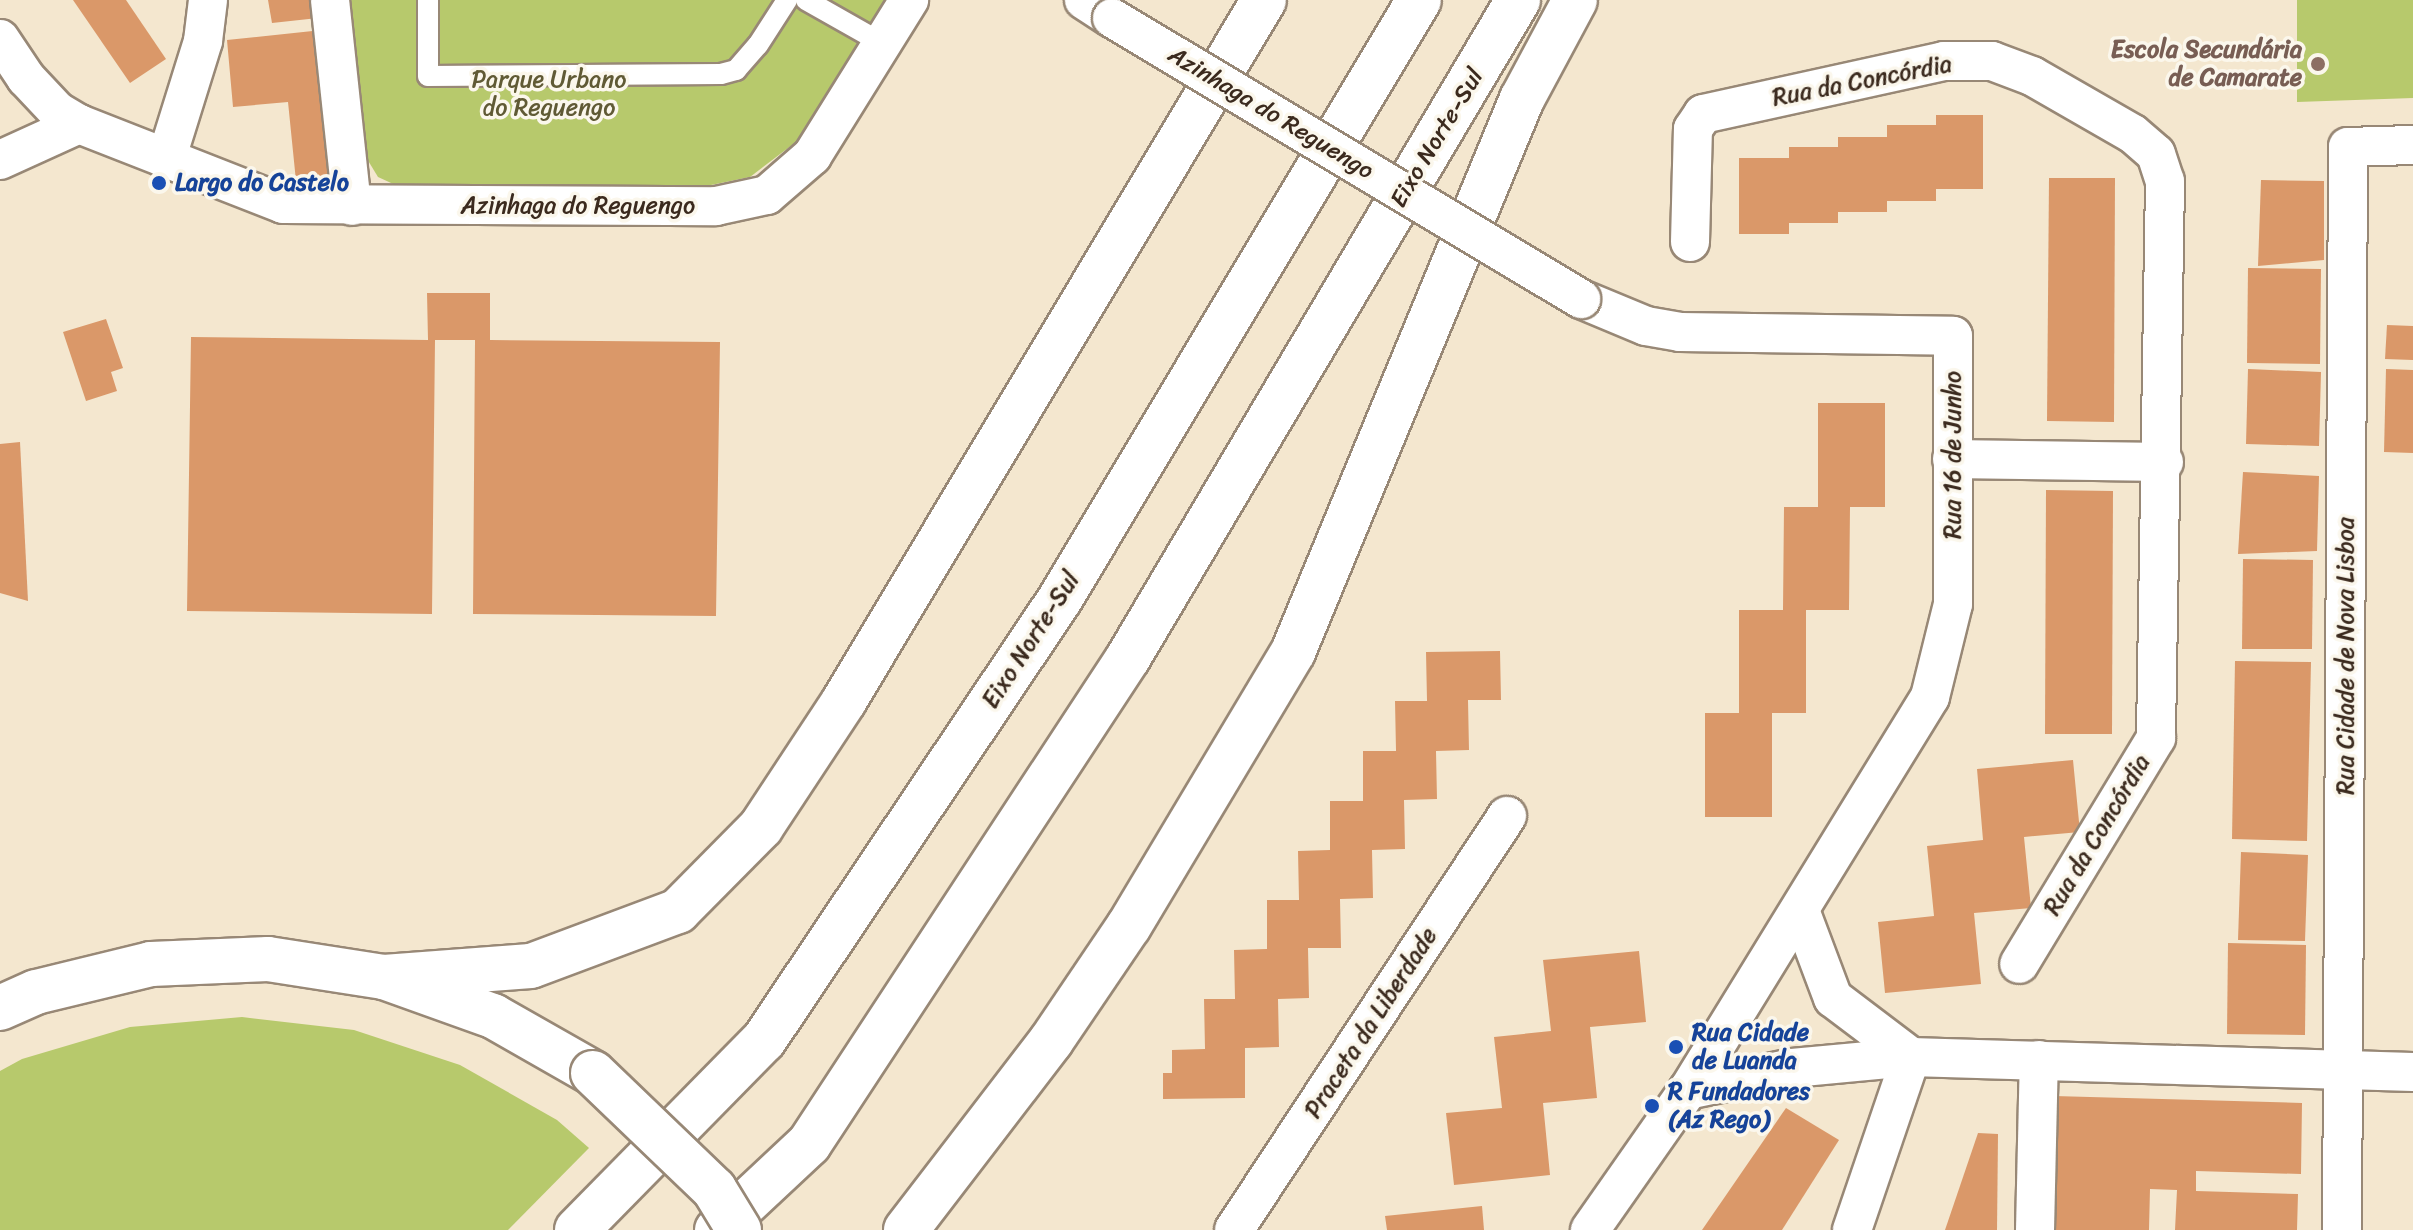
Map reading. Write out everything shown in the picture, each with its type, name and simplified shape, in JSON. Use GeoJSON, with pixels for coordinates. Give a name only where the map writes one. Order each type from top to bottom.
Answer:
{"type":"FeatureCollection","features":[{"type":"Feature","properties":{"kind":"main road"},"geometry":{"type":"LineString","coordinates":[[384,977],[531,966],[678,911],[761,827],[844,701],[1264,0]]}},
{"type":"Feature","properties":{"kind":"main road","name":"Eixo Norte-Sul"},"geometry":{"type":"LineString","coordinates":[[577,1230],[764,1040],[1060,599],[1419,0]]}},
{"type":"Feature","properties":{"kind":"main road","name":"Eixo Norte-Sul"},"geometry":{"type":"LineString","coordinates":[[717,1230],[809,1144],[1120,671],[1518,0]]}},
{"type":"Feature","properties":{"kind":"main road"},"geometry":{"type":"LineString","coordinates":[[906,1230],[1051,1041],[1129,926],[1293,652],[1522,99],[1575,0]]}},
{"type":"Feature","properties":{"kind":"main road"},"geometry":{"type":"LineString","coordinates":[[0,1008],[36,992],[151,964],[268,959],[384,977],[493,1016],[593,1073],[714,1189],[739,1230]]}},
{"type":"Feature","properties":{"kind":"street"},"geometry":{"type":"LineString","coordinates":[[166,160],[203,41],[208,0]]}},
{"type":"Feature","properties":{"kind":"street"},"geometry":{"type":"LineString","coordinates":[[330,0],[352,206]]}},
{"type":"Feature","properties":{"kind":"street","name":"Azinhaga do Reguengo"},"geometry":{"type":"LineString","coordinates":[[0,39],[26,78],[57,111],[79,124],[259,198],[306,207],[748,202],[782,185],[812,156],[909,0]]}},
{"type":"Feature","properties":{"kind":"street","name":"Azinhaga do Reguengo"},"geometry":{"type":"LineString","coordinates":[[1098,9],[1581,299]]}},
{"type":"Feature","properties":{"kind":"street","name":"Rua da Concórdia"},"geometry":{"type":"LineString","coordinates":[[1690,242],[1693,129],[1703,114],[1944,61],[1992,61],[2032,76],[2133,134],[2156,154],[2165,181],[2164,462],[2156,738],[2019,964]]}},
{"type":"Feature","properties":{"kind":"street"},"geometry":{"type":"LineString","coordinates":[[0,160],[79,124]]}},
{"type":"Feature","properties":{"kind":"street","name":"Rua Cidade de Nova Lisboa"},"geometry":{"type":"LineString","coordinates":[[2342,1230],[2348,147],[2413,145]]}},
{"type":"Feature","properties":{"kind":"street","name":"Rua 16 de Junho"},"geometry":{"type":"LineString","coordinates":[[1581,299],[1646,326],[1680,332],[1953,336],[1953,604],[1930,697],[1801,913],[1688,1090],[1590,1230]]}},
{"type":"Feature","properties":{"kind":"street"},"geometry":{"type":"LineString","coordinates":[[1952,459],[2164,462]]}},
{"type":"Feature","properties":{"kind":"street","name":"Praceta da Liberdade"},"geometry":{"type":"LineString","coordinates":[[1234,1230],[1507,816]]}},
{"type":"Feature","properties":{"kind":"street"},"geometry":{"type":"LineString","coordinates":[[1801,913],[1833,998],[1911,1057]]}},
{"type":"Feature","properties":{"kind":"street"},"geometry":{"type":"LineString","coordinates":[[1688,1090],[1792,1068],[1911,1057],[2413,1072]]}},
{"type":"Feature","properties":{"kind":"street"},"geometry":{"type":"LineString","coordinates":[[1852,1230],[1911,1057]]}},
{"type":"Feature","properties":{"kind":"street"},"geometry":{"type":"LineString","coordinates":[[2035,1230],[2039,1060]]}},
{"type":"Feature","properties":{"kind":"lane"},"geometry":{"type":"LineString","coordinates":[[428,0],[428,76],[721,74],[736,70],[787,0]]}},
{"type":"Feature","properties":{"kind":"lane"},"geometry":{"type":"LineString","coordinates":[[806,0],[882,43]]}},
{"type":"Feature","properties":{"kind":"green space","name":"Parque Urbano do Reguengo"},"geometry":{"type":"Polygon","coordinates":[[[343,0],[885,0],[796,142],[750,177],[711,185],[432,189],[402,188],[378,177],[361,149],[343,0]]]}},
{"type":"Feature","properties":{"kind":"green space"},"geometry":{"type":"Polygon","coordinates":[[[2297,0],[2413,0],[2413,98],[2297,102],[2297,0]]]}},
{"type":"Feature","properties":{"kind":"green space"},"geometry":{"type":"Polygon","coordinates":[[[242,1017],[354,1030],[460,1065],[557,1120],[589,1148],[508,1230],[0,1230],[0,1071],[22,1059],[130,1027],[242,1017]]]}},
{"type":"Feature","properties":{"kind":"building"},"geometry":{"type":"Polygon","coordinates":[[[73,0],[126,0],[166,59],[130,83],[73,0]]]}},
{"type":"Feature","properties":{"kind":"building"},"geometry":{"type":"Polygon","coordinates":[[[268,0],[316,0],[318,18],[272,23],[268,0]]]}},
{"type":"Feature","properties":{"kind":"building"},"geometry":{"type":"Polygon","coordinates":[[[322,30],[337,189],[297,191],[288,102],[233,107],[227,40],[322,30]]]}},
{"type":"Feature","properties":{"kind":"building"},"geometry":{"type":"Polygon","coordinates":[[[1936,115],[1983,115],[1983,189],[1936,189],[1936,201],[1887,201],[1887,212],[1838,212],[1838,223],[1789,223],[1789,234],[1739,234],[1739,158],[1789,158],[1789,147],[1838,147],[1838,137],[1887,137],[1887,125],[1936,125],[1936,115]]]}},
{"type":"Feature","properties":{"kind":"building"},"geometry":{"type":"Polygon","coordinates":[[[2049,178],[2115,178],[2114,422],[2047,421],[2049,178]]]}},
{"type":"Feature","properties":{"kind":"building"},"geometry":{"type":"Polygon","coordinates":[[[2261,180],[2324,181],[2324,260],[2258,266],[2261,180]]]}},
{"type":"Feature","properties":{"kind":"building"},"geometry":{"type":"Polygon","coordinates":[[[2248,268],[2321,269],[2320,364],[2247,363],[2248,268]]]}},
{"type":"Feature","properties":{"kind":"building"},"geometry":{"type":"Polygon","coordinates":[[[427,293],[490,293],[490,340],[720,342],[716,616],[473,614],[475,340],[435,340],[432,614],[187,611],[191,337],[428,340],[427,293]]]}},
{"type":"Feature","properties":{"kind":"building"},"geometry":{"type":"Polygon","coordinates":[[[106,319],[123,368],[111,372],[117,391],[86,401],[63,332],[106,319]]]}},
{"type":"Feature","properties":{"kind":"building"},"geometry":{"type":"Polygon","coordinates":[[[2387,325],[2413,326],[2413,360],[2385,359],[2387,325]]]}},
{"type":"Feature","properties":{"kind":"building"},"geometry":{"type":"Polygon","coordinates":[[[2248,369],[2321,372],[2319,446],[2246,444],[2248,369]]]}},
{"type":"Feature","properties":{"kind":"building"},"geometry":{"type":"Polygon","coordinates":[[[2386,369],[2413,370],[2413,453],[2384,452],[2386,369]]]}},
{"type":"Feature","properties":{"kind":"building"},"geometry":{"type":"Polygon","coordinates":[[[1818,403],[1885,403],[1885,507],[1850,507],[1849,610],[1806,610],[1806,713],[1772,713],[1772,817],[1705,817],[1705,713],[1739,713],[1739,610],[1783,610],[1784,507],[1818,507],[1818,403]]]}},
{"type":"Feature","properties":{"kind":"building"},"geometry":{"type":"Polygon","coordinates":[[[20,442],[28,601],[0,593],[0,444],[20,442]]]}},
{"type":"Feature","properties":{"kind":"building"},"geometry":{"type":"Polygon","coordinates":[[[2243,472],[2319,476],[2317,551],[2238,554],[2243,472]]]}},
{"type":"Feature","properties":{"kind":"building"},"geometry":{"type":"Polygon","coordinates":[[[2046,490],[2113,491],[2112,734],[2045,734],[2046,490]]]}},
{"type":"Feature","properties":{"kind":"building"},"geometry":{"type":"Polygon","coordinates":[[[2243,559],[2313,560],[2312,649],[2242,649],[2243,559]]]}},
{"type":"Feature","properties":{"kind":"building"},"geometry":{"type":"Polygon","coordinates":[[[1500,651],[1501,700],[1468,700],[1469,750],[1436,751],[1437,799],[1404,800],[1405,849],[1372,850],[1373,898],[1340,899],[1341,948],[1308,948],[1309,998],[1278,999],[1279,1047],[1245,1048],[1245,1098],[1163,1099],[1163,1073],[1172,1073],[1172,1050],[1205,1049],[1204,999],[1235,999],[1234,950],[1267,949],[1267,900],[1299,900],[1298,851],[1330,850],[1330,801],[1363,801],[1363,751],[1396,751],[1395,701],[1427,701],[1426,652],[1500,651]]]}},
{"type":"Feature","properties":{"kind":"building"},"geometry":{"type":"Polygon","coordinates":[[[2235,661],[2311,662],[2307,841],[2232,839],[2235,661]]]}},
{"type":"Feature","properties":{"kind":"building"},"geometry":{"type":"Polygon","coordinates":[[[2073,760],[2080,832],[2024,837],[2031,908],[1974,913],[1981,984],[1885,993],[1878,922],[1934,916],[1927,846],[1983,840],[1977,769],[2073,760]]]}},
{"type":"Feature","properties":{"kind":"building"},"geometry":{"type":"Polygon","coordinates":[[[2241,852],[2308,855],[2305,941],[2238,940],[2241,852]]]}},
{"type":"Feature","properties":{"kind":"building"},"geometry":{"type":"Polygon","coordinates":[[[2228,943],[2306,945],[2305,1035],[2227,1034],[2228,943]]]}},
{"type":"Feature","properties":{"kind":"building"},"geometry":{"type":"Polygon","coordinates":[[[1639,951],[1646,1022],[1590,1027],[1597,1098],[1543,1103],[1550,1175],[1454,1185],[1446,1113],[1502,1108],[1494,1037],[1551,1031],[1543,960],[1639,951]]]}},
{"type":"Feature","properties":{"kind":"building"},"geometry":{"type":"Polygon","coordinates":[[[2054,1096],[2302,1103],[2301,1174],[2196,1171],[2196,1191],[2298,1194],[2297,1230],[2175,1230],[2177,1190],[2150,1189],[2149,1230],[2050,1230],[2054,1096]]]}},
{"type":"Feature","properties":{"kind":"building"},"geometry":{"type":"Polygon","coordinates":[[[1786,1108],[1839,1140],[1782,1230],[1702,1230],[1786,1108]]]}},
{"type":"Feature","properties":{"kind":"building"},"geometry":{"type":"Polygon","coordinates":[[[1978,1133],[1998,1134],[1997,1230],[1945,1230],[1978,1133]]]}},
{"type":"Feature","properties":{"kind":"building"},"geometry":{"type":"Polygon","coordinates":[[[1482,1206],[1484,1230],[1387,1230],[1385,1216],[1482,1206]]]}},
{"type":"Feature","properties":{"kind":"place","name":"Escola Secundária de Camarate"},"geometry":{"type":"Point","coordinates":[2318,64]}},
{"type":"Feature","properties":{"kind":"place","name":"Largo do Castelo"},"geometry":{"type":"Point","coordinates":[159,183]}},
{"type":"Feature","properties":{"kind":"place","name":"Rua Cidade de Luanda"},"geometry":{"type":"Point","coordinates":[1676,1047]}},
{"type":"Feature","properties":{"kind":"place","name":"R Fundadores (Az Rego)"},"geometry":{"type":"Point","coordinates":[1652,1106]}}]}
